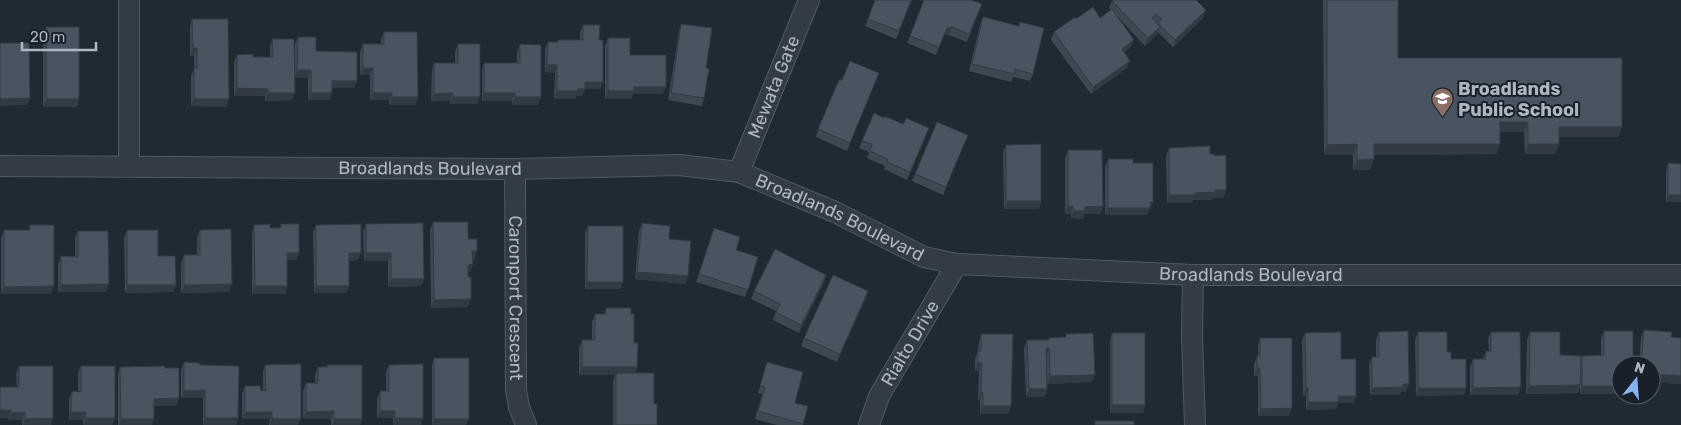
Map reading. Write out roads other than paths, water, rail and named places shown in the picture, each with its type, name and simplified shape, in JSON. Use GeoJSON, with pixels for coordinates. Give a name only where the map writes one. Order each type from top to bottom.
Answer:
{"type":"FeatureCollection","features":[{"type":"Feature","properties":{"kind":"street"},"geometry":{"type":"LineString","coordinates":[[129,0],[129,166]]}},
{"type":"Feature","properties":{"kind":"street","name":"Mewata Gate"},"geometry":{"type":"LineString","coordinates":[[739,172],[809,0]]}},
{"type":"Feature","properties":{"kind":"street","name":"Broadlands Boulevard"},"geometry":{"type":"LineString","coordinates":[[0,166],[515,169],[680,165],[739,172],[835,212],[924,257],[957,264],[1193,275],[1681,275]]}},
{"type":"Feature","properties":{"kind":"street","name":"Caronport Crescent"},"geometry":{"type":"LineString","coordinates":[[515,169],[516,390],[519,407],[526,425]]}},
{"type":"Feature","properties":{"kind":"street","name":"Rialto Drive"},"geometry":{"type":"LineString","coordinates":[[869,425],[878,396],[957,264]]}},
{"type":"Feature","properties":{"kind":"street"},"geometry":{"type":"LineString","coordinates":[[1193,275],[1192,337],[1195,425]]}},
{"type":"Feature","properties":{"kind":"place","name":"Broadlands Public School"},"geometry":{"type":"Point","coordinates":[1442,118]}}]}
